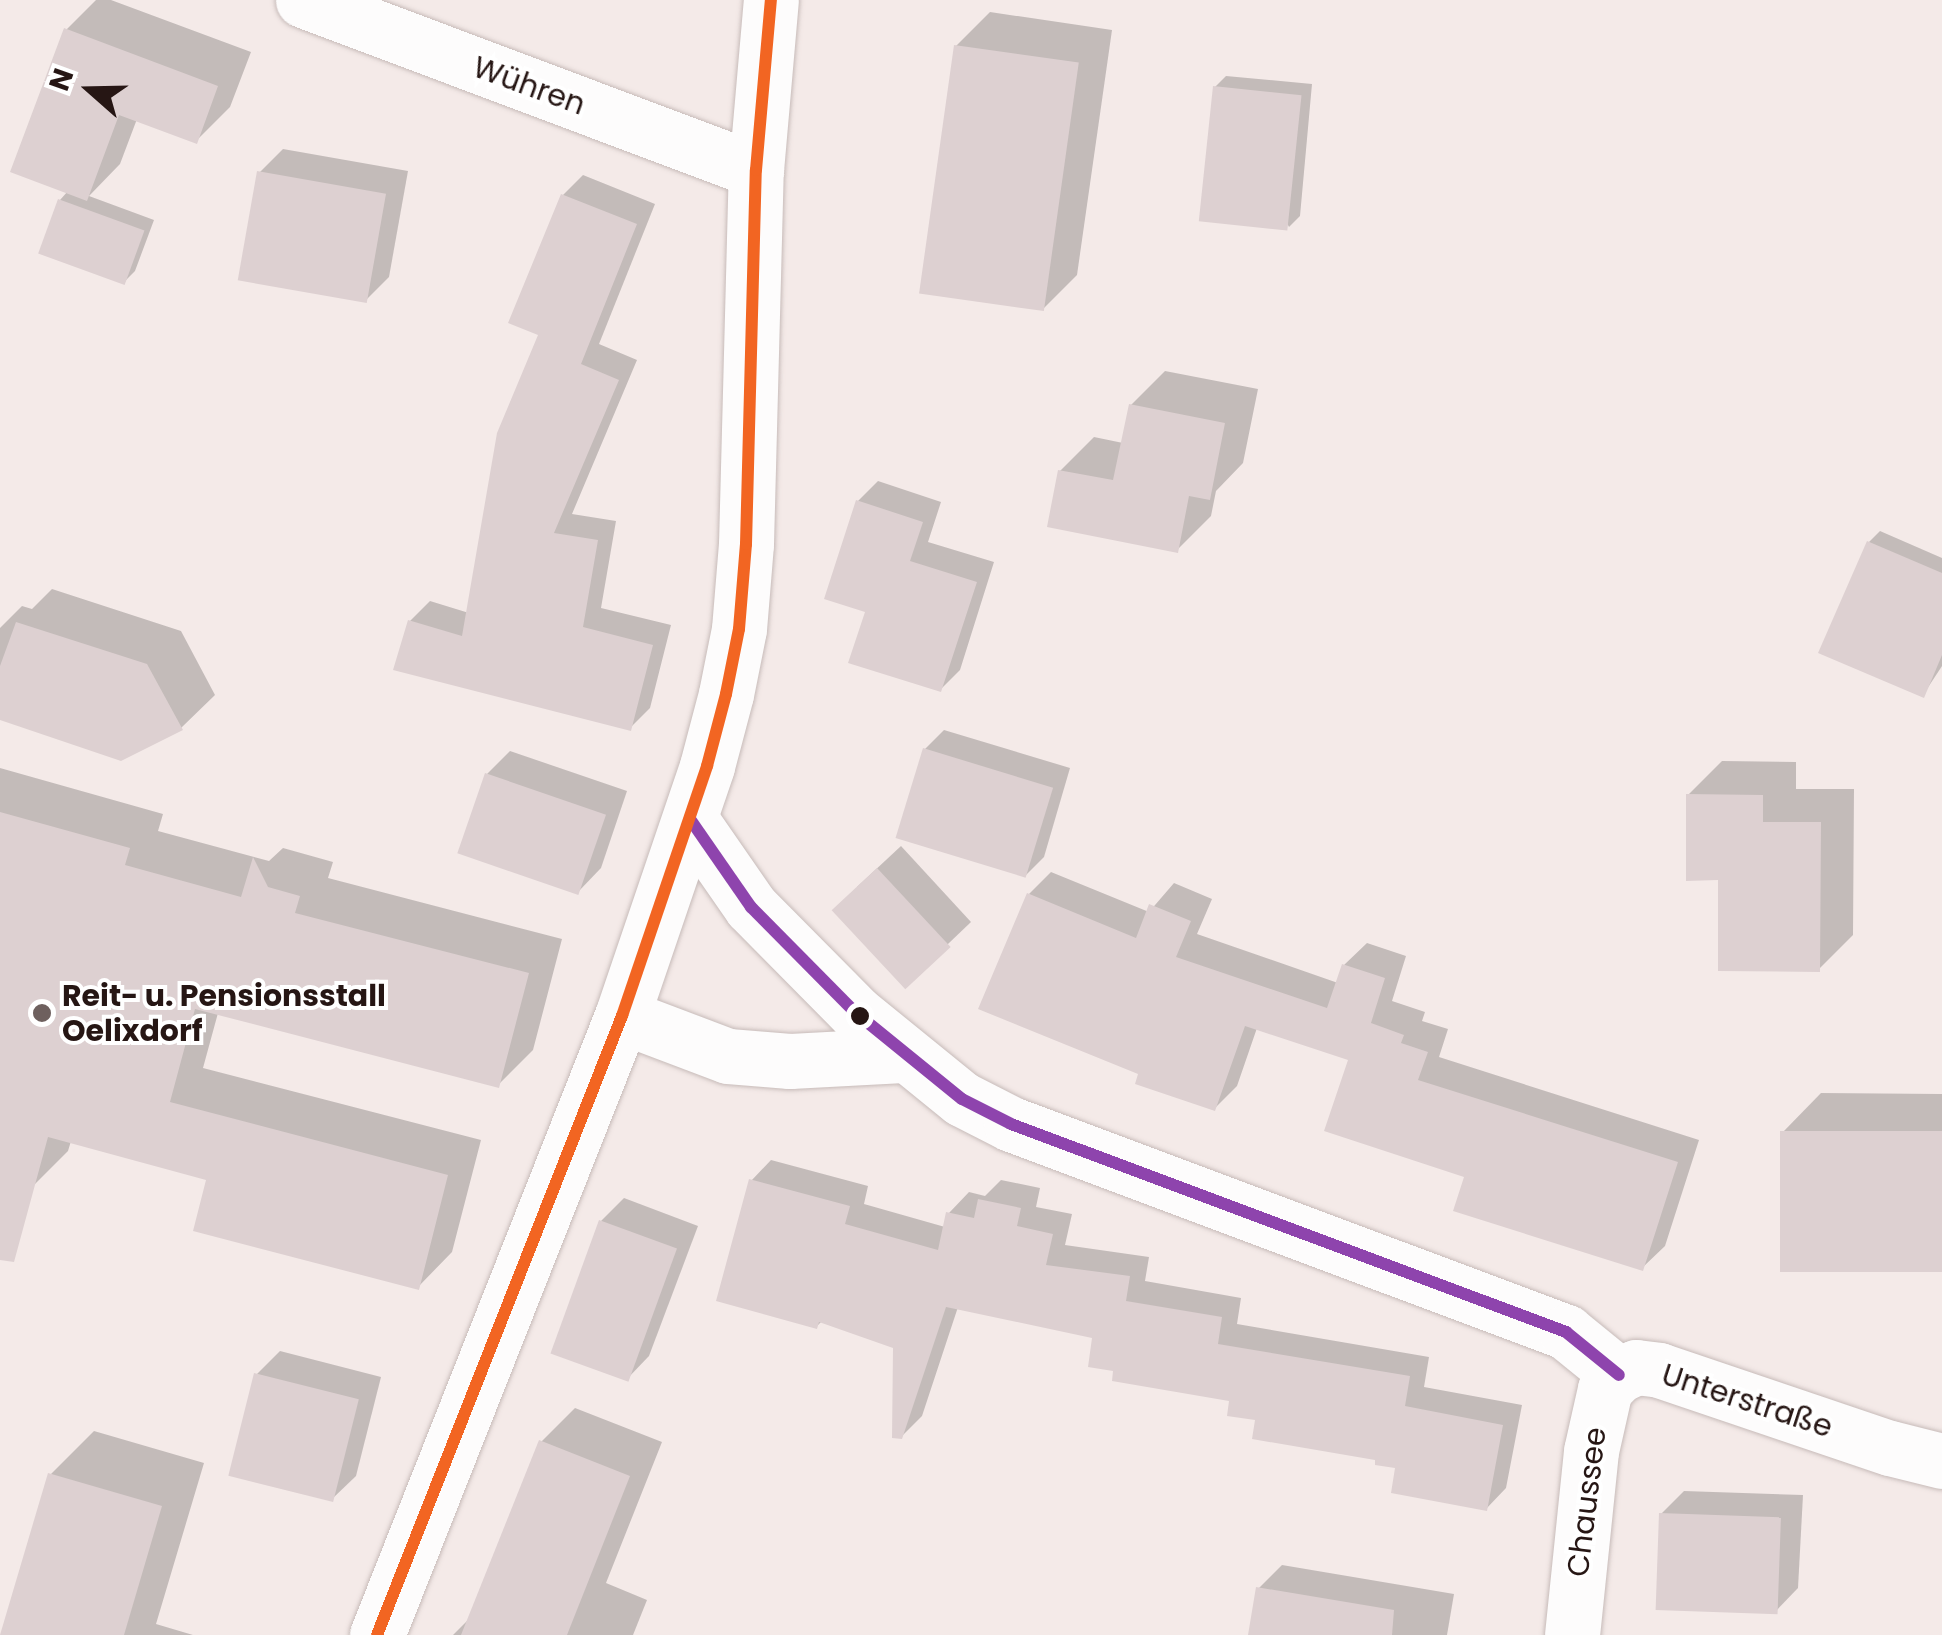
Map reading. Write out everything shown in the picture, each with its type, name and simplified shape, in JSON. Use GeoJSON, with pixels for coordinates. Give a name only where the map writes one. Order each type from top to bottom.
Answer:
{"type":"FeatureCollection","features":[{"type":"Feature","properties":{"kind":"street","name":"Wühren"},"geometry":{"type":"LineString","coordinates":[[303,0],[756,170]]}},
{"type":"Feature","properties":{"kind":"street"},"geometry":{"type":"LineString","coordinates":[[377,1635],[622,1016],[708,766],[739,629],[756,170],[771,0]]}},
{"type":"Feature","properties":{"kind":"street","name":"Unterstraße"},"geometry":{"type":"LineString","coordinates":[[690,819],[751,907],[903,1055],[962,1099],[1011,1124],[1566,1332],[1618,1375],[1636,1367],[1659,1370],[1890,1448],[1942,1460]]}},
{"type":"Feature","properties":{"kind":"street"},"geometry":{"type":"LineString","coordinates":[[622,1016],[728,1056],[790,1061],[903,1055]]}},
{"type":"Feature","properties":{"kind":"street","name":"Chaussee"},"geometry":{"type":"LineString","coordinates":[[1572,1635],[1591,1452],[1605,1389],[1618,1375]]}},
{"type":"Feature","properties":{"kind":"building"},"geometry":{"type":"Polygon","coordinates":[[[64,28],[218,86],[197,144],[119,115],[87,201],[10,172],[64,28]]]}},
{"type":"Feature","properties":{"kind":"building"},"geometry":{"type":"Polygon","coordinates":[[[954,45],[1079,63],[1044,311],[919,294],[954,45]]]}},
{"type":"Feature","properties":{"kind":"building"},"geometry":{"type":"Polygon","coordinates":[[[1213,86],[1302,95],[1287,231],[1199,221],[1213,86]]]}},
{"type":"Feature","properties":{"kind":"building"},"geometry":{"type":"Polygon","coordinates":[[[257,171],[386,194],[367,303],[238,280],[257,171]]]}},
{"type":"Feature","properties":{"kind":"building"},"geometry":{"type":"Polygon","coordinates":[[[561,194],[637,224],[581,364],[619,380],[554,533],[598,540],[583,627],[653,645],[631,731],[393,670],[408,620],[462,636],[497,433],[538,335],[508,323],[561,194]]]}},
{"type":"Feature","properties":{"kind":"building"},"geometry":{"type":"Polygon","coordinates":[[[58,199],[144,230],[125,285],[38,254],[58,199]]]}},
{"type":"Feature","properties":{"kind":"building"},"geometry":{"type":"Polygon","coordinates":[[[1129,404],[1225,423],[1210,500],[1189,496],[1178,553],[1047,527],[1058,470],[1113,480],[1129,404]]]}},
{"type":"Feature","properties":{"kind":"building"},"geometry":{"type":"Polygon","coordinates":[[[856,500],[923,522],[910,561],[977,582],[941,692],[848,663],[865,612],[824,599],[856,500]]]}},
{"type":"Feature","properties":{"kind":"building"},"geometry":{"type":"Polygon","coordinates":[[[1867,541],[1942,573],[1942,655],[1924,698],[1818,653],[1867,541]]]}},
{"type":"Feature","properties":{"kind":"building"},"geometry":{"type":"Polygon","coordinates":[[[16,622],[147,664],[183,730],[121,761],[0,720],[0,666],[16,622]]]}},
{"type":"Feature","properties":{"kind":"building"},"geometry":{"type":"Polygon","coordinates":[[[923,748],[1053,788],[1026,878],[896,838],[923,748]]]}},
{"type":"Feature","properties":{"kind":"building"},"geometry":{"type":"Polygon","coordinates":[[[485,773],[606,815],[578,895],[457,853],[485,773]]]}},
{"type":"Feature","properties":{"kind":"building"},"geometry":{"type":"Polygon","coordinates":[[[1686,794],[1763,795],[1763,822],[1821,822],[1820,972],[1718,971],[1718,880],[1686,881],[1686,794]]]}},
{"type":"Feature","properties":{"kind":"building"},"geometry":{"type":"Polygon","coordinates":[[[0,812],[130,848],[125,865],[241,897],[253,857],[268,887],[300,896],[295,913],[529,973],[499,1088],[195,1009],[170,1102],[448,1175],[419,1290],[193,1231],[206,1180],[48,1137],[14,1262],[0,1260],[0,812]]]}},
{"type":"Feature","properties":{"kind":"building"},"geometry":{"type":"Polygon","coordinates":[[[877,868],[951,947],[905,989],[832,910],[877,868]]]}},
{"type":"Feature","properties":{"kind":"building"},"geometry":{"type":"Polygon","coordinates":[[[1027,893],[1136,938],[1149,904],[1191,921],[1176,957],[1327,1008],[1342,964],[1385,978],[1371,1023],[1404,1035],[1401,1043],[1428,1052],[1418,1080],[1678,1162],[1643,1271],[1453,1211],[1464,1177],[1324,1131],[1348,1060],[1245,1026],[1215,1111],[1135,1084],[1138,1074],[978,1009],[1027,893]]]}},
{"type":"Feature","properties":{"kind":"building"},"geometry":{"type":"Polygon","coordinates":[[[1780,1131],[1942,1131],[1942,1272],[1780,1272],[1780,1131]]]}},
{"type":"Feature","properties":{"kind":"building"},"geometry":{"type":"Polygon","coordinates":[[[749,1179],[850,1206],[845,1224],[938,1250],[946,1212],[974,1218],[978,1199],[1021,1208],[1017,1226],[1053,1234],[1046,1265],[1130,1276],[1126,1301],[1222,1317],[1218,1344],[1410,1376],[1405,1406],[1503,1425],[1487,1511],[1391,1493],[1395,1468],[1375,1465],[1375,1460],[1252,1439],[1255,1420],[1227,1416],[1229,1401],[1112,1381],[1113,1371],[1088,1367],[1092,1338],[946,1307],[902,1439],[892,1438],[893,1348],[819,1322],[817,1329],[716,1301],[749,1179]]]}},
{"type":"Feature","properties":{"kind":"building"},"geometry":{"type":"Polygon","coordinates":[[[599,1220],[677,1248],[628,1382],[550,1353],[599,1220]]]}},
{"type":"Feature","properties":{"kind":"building"},"geometry":{"type":"Polygon","coordinates":[[[254,1373],[359,1399],[333,1502],[228,1476],[254,1373]]]}},
{"type":"Feature","properties":{"kind":"building"},"geometry":{"type":"Polygon","coordinates":[[[539,1440],[630,1476],[567,1635],[461,1635],[539,1440]]]}},
{"type":"Feature","properties":{"kind":"building"},"geometry":{"type":"Polygon","coordinates":[[[48,1473],[162,1506],[124,1635],[0,1635],[48,1473]]]}},
{"type":"Feature","properties":{"kind":"building"},"geometry":{"type":"Polygon","coordinates":[[[1659,1513],[1781,1517],[1778,1614],[1656,1610],[1659,1513]]]}},
{"type":"Feature","properties":{"kind":"building"},"geometry":{"type":"Polygon","coordinates":[[[1256,1587],[1394,1610],[1392,1635],[1248,1635],[1256,1587]]]}},
{"type":"Feature","properties":{"kind":"transit line"},"geometry":{"type":"LineString","coordinates":[[377,1635],[622,1016],[707,766],[726,694],[739,629],[746,544],[756,170],[771,0]]}},
{"type":"Feature","properties":{"kind":"transit line"},"geometry":{"type":"LineString","coordinates":[[690,819],[751,907],[856,1013],[962,1099],[1011,1124],[1566,1332],[1619,1375]]}},
{"type":"Feature","properties":{"kind":"place","name":"Reit- u. Pensionsstall Oelixdorf"},"geometry":{"type":"Point","coordinates":[42,1013]}}]}
